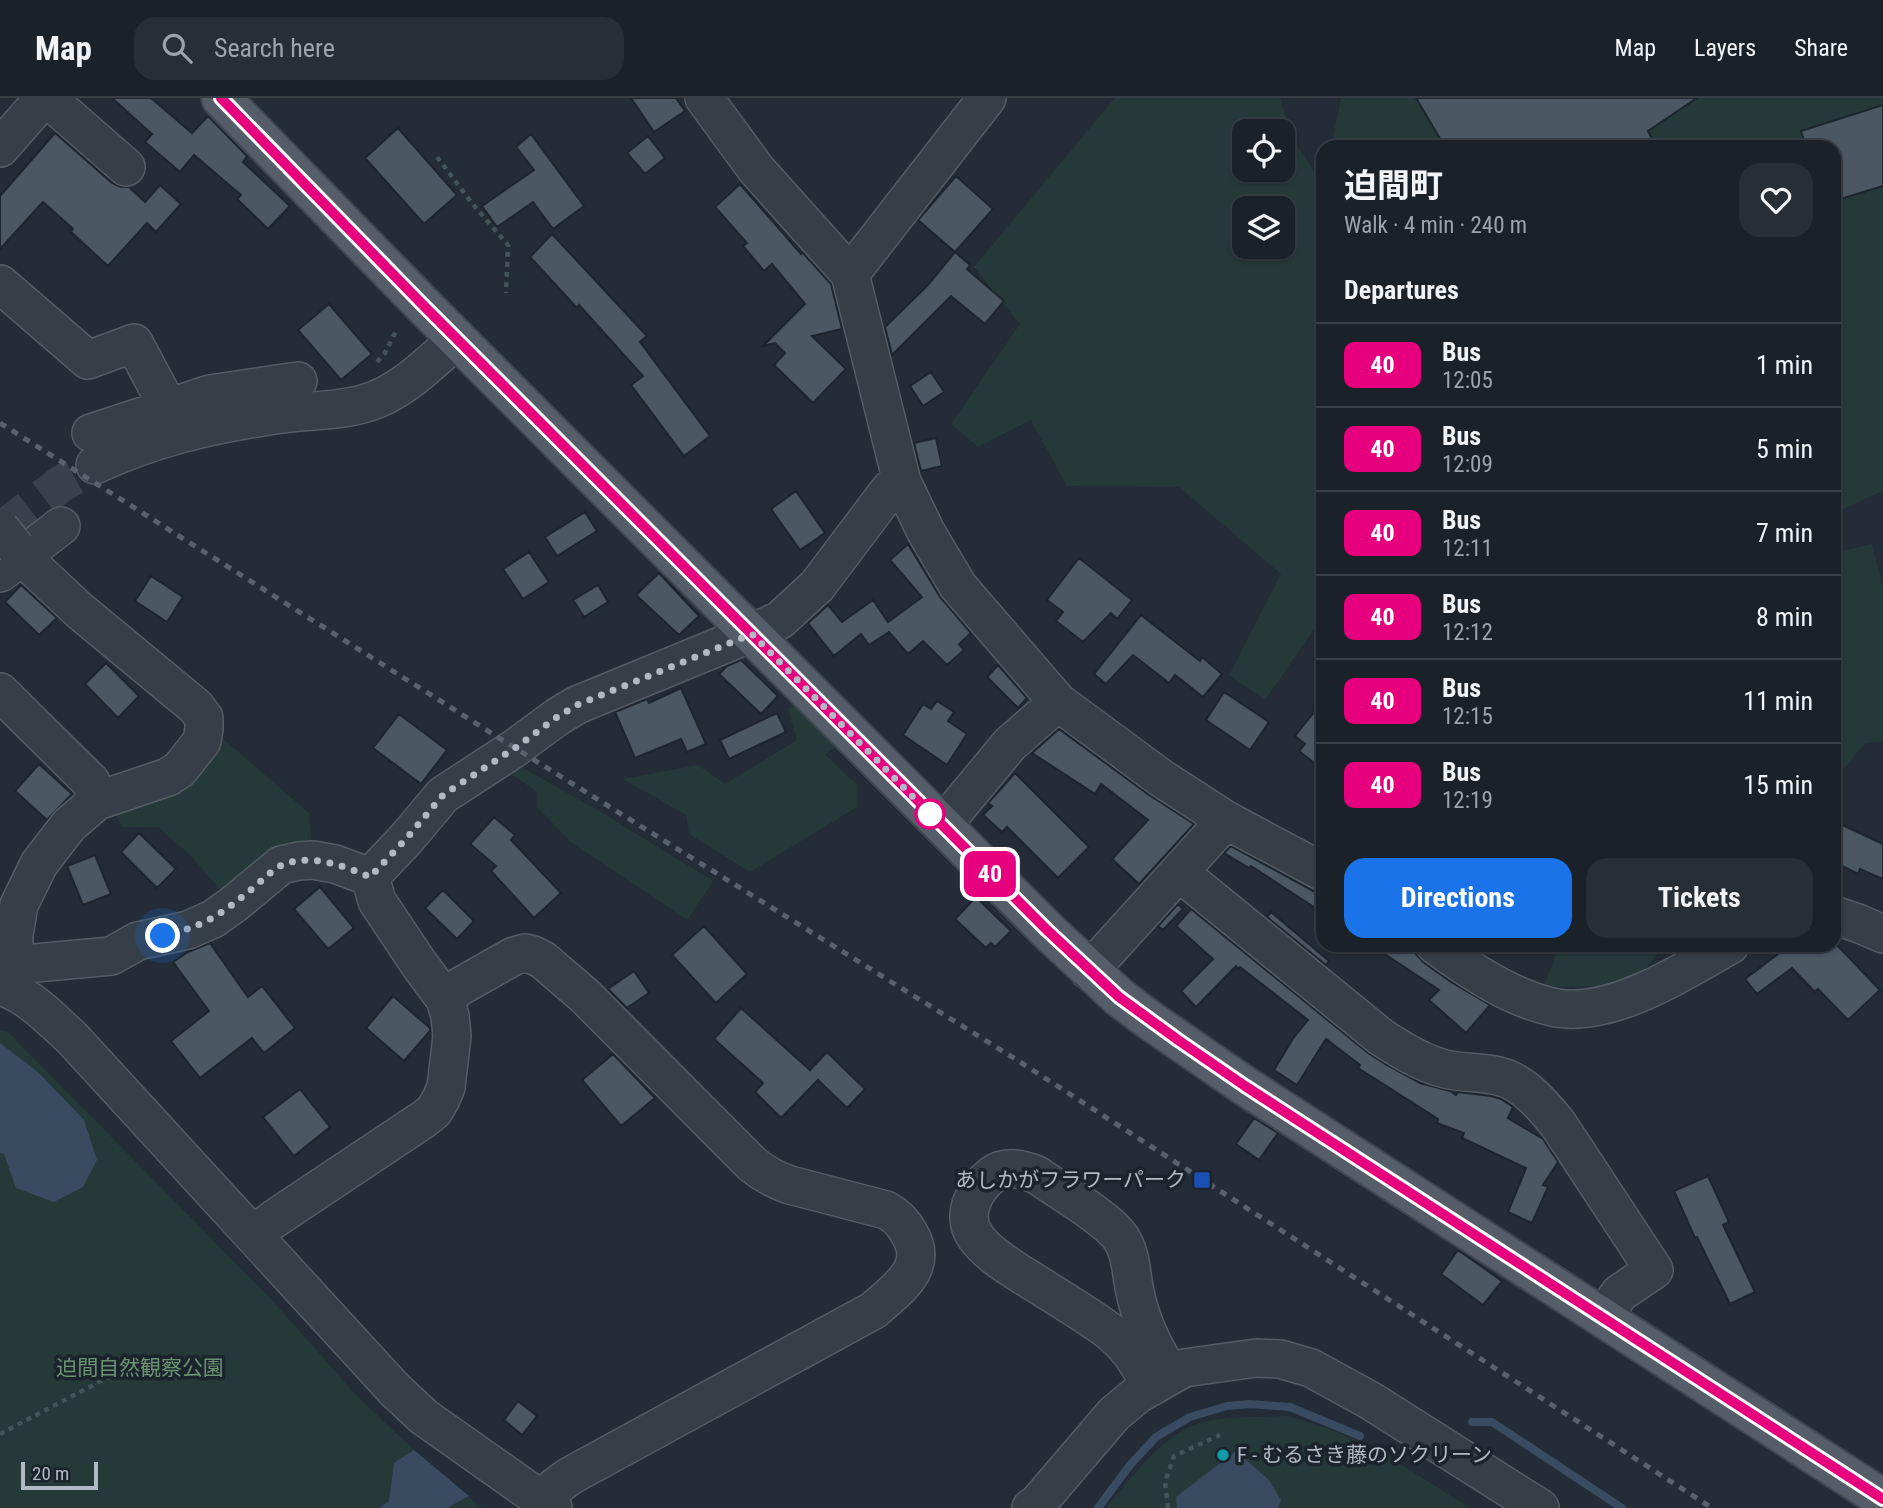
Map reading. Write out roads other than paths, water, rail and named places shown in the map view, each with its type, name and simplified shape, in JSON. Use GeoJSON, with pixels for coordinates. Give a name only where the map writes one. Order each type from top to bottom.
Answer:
{"type":"FeatureCollection","features":[{"type":"Feature","properties":{"kind":"main road"},"geometry":{"type":"LineString","coordinates":[[220,98],[942,827],[1089,971],[1148,1019],[1223,1071],[1883,1499]]}},
{"type":"Feature","properties":{"kind":"street"},"geometry":{"type":"LineString","coordinates":[[0,148],[45,98],[126,167]]}},
{"type":"Feature","properties":{"kind":"street"},"geometry":{"type":"LineString","coordinates":[[704,98],[757,169],[850,274],[902,482],[926,532],[958,586],[1058,702],[1161,778],[1226,820],[1316,869]]}},
{"type":"Feature","properties":{"kind":"street"},"geometry":{"type":"LineString","coordinates":[[850,274],[988,98]]}},
{"type":"Feature","properties":{"kind":"street"},"geometry":{"type":"LineString","coordinates":[[0,284],[88,360],[134,343],[168,407]]}},
{"type":"Feature","properties":{"kind":"street"},"geometry":{"type":"LineString","coordinates":[[298,381],[210,394],[168,407],[93,449],[128,450],[175,434],[220,424],[367,403],[400,386],[457,339]]}},
{"type":"Feature","properties":{"kind":"street"},"geometry":{"type":"LineString","coordinates":[[370,877],[443,795],[557,717],[577,705],[780,620],[817,586],[884,496],[892,487],[902,482]]}},
{"type":"Feature","properties":{"kind":"street"},"geometry":{"type":"LineString","coordinates":[[8,980],[19,905],[39,864],[52,846],[69,825],[97,801],[168,777],[180,769],[202,741],[204,729],[204,718],[196,707],[9,551],[61,526]]}},
{"type":"Feature","properties":{"kind":"street"},"geometry":{"type":"LineString","coordinates":[[0,692],[91,782],[97,801]]}},
{"type":"Feature","properties":{"kind":"street"},"geometry":{"type":"LineString","coordinates":[[942,827],[1010,744],[1058,702]]}},
{"type":"Feature","properties":{"kind":"street"},"geometry":{"type":"LineString","coordinates":[[1089,971],[1226,820]]}},
{"type":"Feature","properties":{"kind":"street"},"geometry":{"type":"LineString","coordinates":[[8,980],[111,957],[138,941],[188,930],[213,919],[281,865],[313,860],[335,864],[370,877]]}},
{"type":"Feature","properties":{"kind":"street"},"geometry":{"type":"LineString","coordinates":[[1180,873],[1370,1029],[1404,1052],[1446,1069],[1507,1078],[1540,1103],[1558,1124],[1654,1270],[1620,1293],[1602,1317]]}},
{"type":"Feature","properties":{"kind":"street"},"geometry":{"type":"LineString","coordinates":[[254,1234],[424,1119],[434,1111],[446,1087],[452,1027],[445,999],[377,901],[370,877]]}},
{"type":"Feature","properties":{"kind":"street"},"geometry":{"type":"LineString","coordinates":[[1841,917],[1883,934]]}},
{"type":"Feature","properties":{"kind":"street"},"geometry":{"type":"LineString","coordinates":[[1444,952],[1496,985],[1534,1002],[1559,1008],[1586,1008],[1624,999],[1661,984],[1718,952]]}},
{"type":"Feature","properties":{"kind":"street"},"geometry":{"type":"LineString","coordinates":[[8,980],[72,1038],[395,1390],[424,1417],[547,1504],[555,1487],[570,1476],[874,1310],[905,1282],[916,1264],[917,1245],[896,1215],[777,1181],[752,1164],[585,996],[543,960],[524,953],[514,956],[459,987],[445,999]]}},
{"type":"Feature","properties":{"kind":"street"},"geometry":{"type":"LineString","coordinates":[[1010,1169],[1026,1170],[1037,1175],[1111,1226],[1121,1238],[1129,1258],[1142,1318],[1153,1346],[1161,1381],[1107,1329],[997,1258],[974,1235],[968,1215],[975,1192],[993,1173],[1010,1169]]}},
{"type":"Feature","properties":{"kind":"street"},"geometry":{"type":"LineString","coordinates":[[1031,1508],[1114,1414],[1138,1394],[1184,1368],[1256,1358],[1280,1359],[1311,1368],[1371,1401],[1540,1508]]}},
{"type":"Feature","properties":{"kind":"water"},"geometry":{"type":"Polygon","coordinates":[[[0,1043],[39,1073],[84,1120],[97,1160],[83,1187],[54,1202],[16,1188],[4,1154],[0,1153],[0,1043]]]}},
{"type":"Feature","properties":{"kind":"water"},"geometry":{"type":"Polygon","coordinates":[[[414,1450],[469,1496],[447,1508],[380,1508],[389,1501],[394,1463],[414,1450]]]}},
{"type":"Feature","properties":{"kind":"water"},"geometry":{"type":"Polygon","coordinates":[[[1236,1451],[1269,1480],[1281,1500],[1278,1508],[1177,1508],[1176,1497],[1236,1451]]]}},
{"type":"Feature","properties":{"kind":"waterway"},"geometry":{"type":"LineString","coordinates":[[1098,1508],[1130,1465],[1156,1437],[1190,1417],[1227,1406],[1250,1404],[1290,1407],[1360,1436]]}},
{"type":"Feature","properties":{"kind":"waterway"},"geometry":{"type":"LineString","coordinates":[[1472,1422],[1492,1422],[1622,1508]]}},
{"type":"Feature","properties":{"kind":"tunnel"},"geometry":{"type":"LineString","coordinates":[[0,531],[61,484],[95,465]]}},
{"type":"Feature","properties":{"kind":"railway"},"geometry":{"type":"LineString","coordinates":[[0,423],[1017,1060],[1712,1508]]}},
{"type":"Feature","properties":{"kind":"place","name":"あしかがフラワーパーク"},"geometry":{"type":"Point","coordinates":[1202,1180]}},
{"type":"Feature","properties":{"kind":"place","name":"F - むるさき藤のソクリーン"},"geometry":{"type":"Point","coordinates":[1223,1455]}},
{"type":"Feature","properties":{"kind":"park label","name":"迫間自然観察公園"},"geometry":{"type":"Point","coordinates":[140,1368]}}]}
